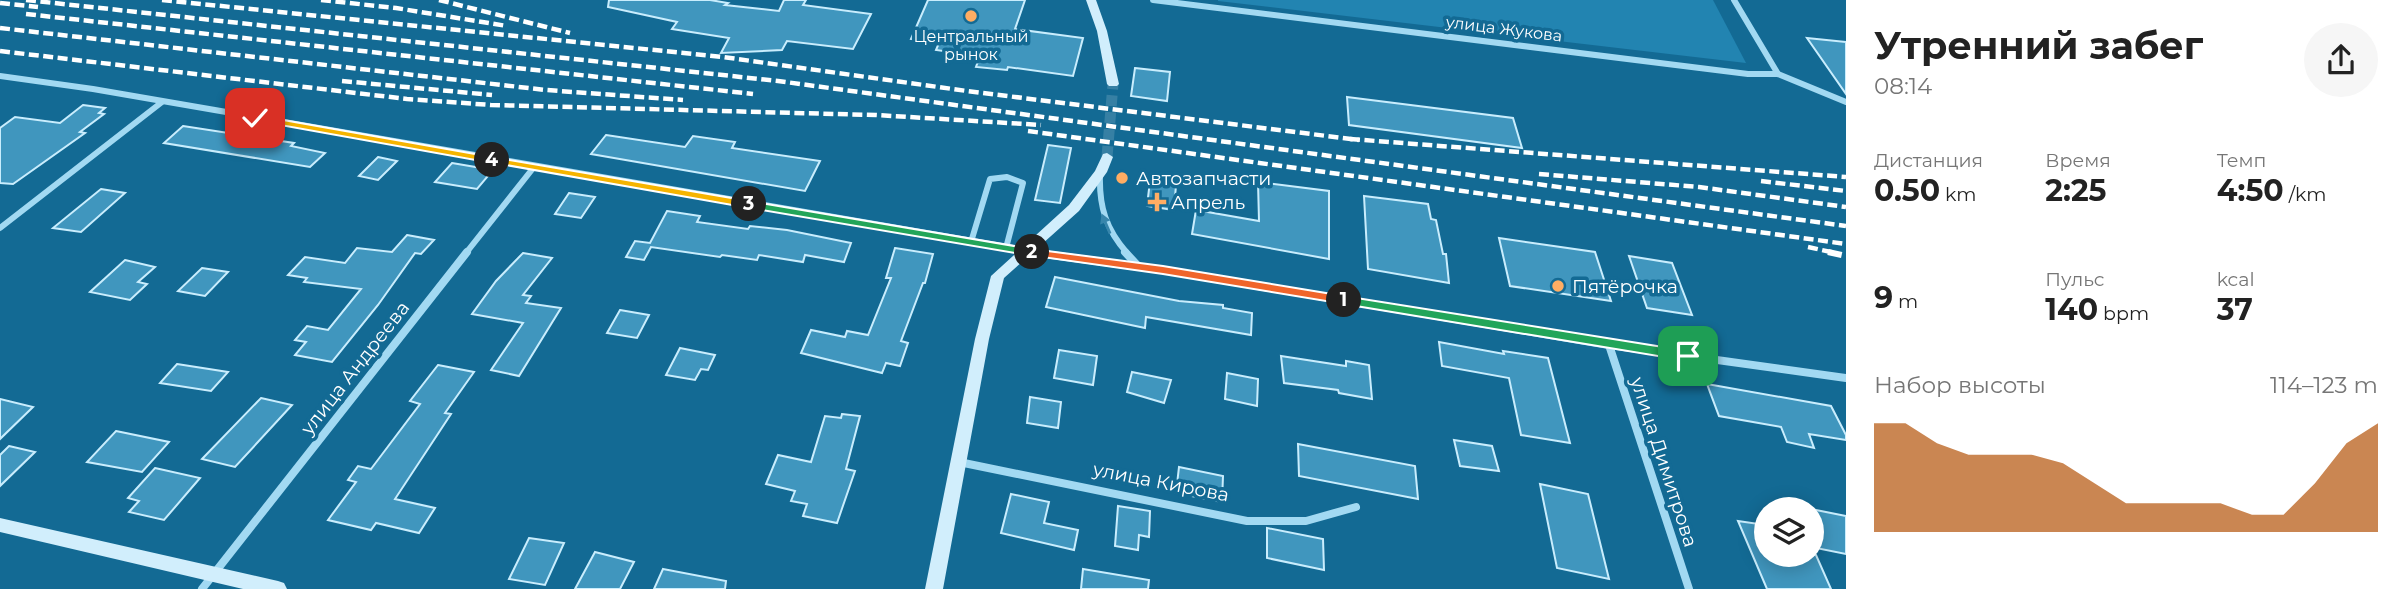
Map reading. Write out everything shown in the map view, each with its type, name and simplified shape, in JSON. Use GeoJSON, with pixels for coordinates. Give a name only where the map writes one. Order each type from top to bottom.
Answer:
{"type":"FeatureCollection","features":[{"type":"Feature","properties":{"kind":"main road"},"geometry":{"type":"LineString","coordinates":[[1091,0],[1102,31],[1112,84]]}},
{"type":"Feature","properties":{"kind":"main road"},"geometry":{"type":"LineString","coordinates":[[934,589],[982,339],[998,276],[1074,208],[1101,172],[1107,157]]}},
{"type":"Feature","properties":{"kind":"main road"},"geometry":{"type":"LineString","coordinates":[[0,525],[278,589]]}},
{"type":"Feature","properties":{"kind":"street","name":"улица Жукова"},"geometry":{"type":"LineString","coordinates":[[1153,0],[1748,74],[1778,74],[1846,102]]}},
{"type":"Feature","properties":{"kind":"street"},"geometry":{"type":"LineString","coordinates":[[1734,0],[1778,74]]}},
{"type":"Feature","properties":{"kind":"street"},"geometry":{"type":"LineString","coordinates":[[0,76],[93,89],[1024,251],[1138,267],[1609,345],[1846,378]]}},
{"type":"Feature","properties":{"kind":"street"},"geometry":{"type":"LineString","coordinates":[[0,228],[162,102]]}},
{"type":"Feature","properties":{"kind":"street","name":"улица Андреева"},"geometry":{"type":"LineString","coordinates":[[202,589],[534,167]]}},
{"type":"Feature","properties":{"kind":"street"},"geometry":{"type":"LineString","coordinates":[[1101,172],[1099,202],[1106,226],[1112,238],[1138,267]]}},
{"type":"Feature","properties":{"kind":"street"},"geometry":{"type":"LineString","coordinates":[[971,242],[990,179],[999,175],[1011,177],[1023,183],[1006,248]]}},
{"type":"Feature","properties":{"kind":"street","name":"улица Димитрова"},"geometry":{"type":"LineString","coordinates":[[1609,345],[1689,589]]}},
{"type":"Feature","properties":{"kind":"street","name":"улица Кирова"},"geometry":{"type":"LineString","coordinates":[[959,462],[1247,520],[1306,521],[1356,506]]}},
{"type":"Feature","properties":{"kind":"shaded area"},"geometry":{"type":"Polygon","coordinates":[[[1713,0],[1746,63],[1218,1],[1713,0]]]}},
{"type":"Feature","properties":{"kind":"building"},"geometry":{"type":"Polygon","coordinates":[[[609,0],[710,0],[728,3],[725,5],[779,11],[784,0],[806,0],[803,5],[871,14],[853,49],[787,41],[782,50],[721,53],[729,38],[672,29],[677,22],[608,7],[609,0]]]}},
{"type":"Feature","properties":{"kind":"building"},"geometry":{"type":"Polygon","coordinates":[[[928,0],[1025,0],[1015,29],[1083,38],[1073,76],[1008,67],[1007,70],[976,67],[980,56],[936,50],[939,43],[911,39],[928,0]]]}},
{"type":"Feature","properties":{"kind":"building"},"geometry":{"type":"Polygon","coordinates":[[[1807,38],[1846,42],[1846,94],[1807,38]]]}},
{"type":"Feature","properties":{"kind":"building"},"geometry":{"type":"Polygon","coordinates":[[[1135,68],[1170,72],[1167,101],[1131,96],[1135,68]]]}},
{"type":"Feature","properties":{"kind":"building"},"geometry":{"type":"Polygon","coordinates":[[[1347,97],[1513,118],[1522,148],[1349,125],[1347,97]]]}},
{"type":"Feature","properties":{"kind":"building"},"geometry":{"type":"Polygon","coordinates":[[[83,105],[105,108],[99,113],[104,114],[80,132],[85,133],[13,184],[0,183],[0,128],[15,117],[60,123],[83,105]]]}},
{"type":"Feature","properties":{"kind":"building"},"geometry":{"type":"Polygon","coordinates":[[[183,126],[294,143],[291,146],[325,153],[310,167],[164,143],[183,126]]]}},
{"type":"Feature","properties":{"kind":"building"},"geometry":{"type":"Polygon","coordinates":[[[606,135],[685,147],[693,136],[735,142],[732,148],[820,161],[805,191],[591,154],[606,135]]]}},
{"type":"Feature","properties":{"kind":"building"},"geometry":{"type":"Polygon","coordinates":[[[1048,145],[1071,148],[1060,203],[1035,200],[1048,145]]]}},
{"type":"Feature","properties":{"kind":"building"},"geometry":{"type":"Polygon","coordinates":[[[378,157],[397,161],[378,180],[359,176],[378,157]]]}},
{"type":"Feature","properties":{"kind":"building"},"geometry":{"type":"Polygon","coordinates":[[[452,163],[493,170],[477,189],[435,182],[452,163]]]}},
{"type":"Feature","properties":{"kind":"building"},"geometry":{"type":"Polygon","coordinates":[[[1150,181],[1176,185],[1174,210],[1147,206],[1150,181]]]}},
{"type":"Feature","properties":{"kind":"building"},"geometry":{"type":"Polygon","coordinates":[[[1258,182],[1329,191],[1329,259],[1192,234],[1196,210],[1259,221],[1258,182]]]}},
{"type":"Feature","properties":{"kind":"building"},"geometry":{"type":"Polygon","coordinates":[[[101,189],[125,193],[81,232],[53,228],[101,189]]]}},
{"type":"Feature","properties":{"kind":"building"},"geometry":{"type":"Polygon","coordinates":[[[569,193],[595,197],[581,218],[555,214],[569,193]]]}},
{"type":"Feature","properties":{"kind":"building"},"geometry":{"type":"Polygon","coordinates":[[[1364,196],[1428,204],[1431,219],[1436,220],[1443,254],[1446,254],[1449,283],[1368,269],[1364,196]]]}},
{"type":"Feature","properties":{"kind":"building"},"geometry":{"type":"Polygon","coordinates":[[[667,211],[700,216],[697,222],[748,229],[750,226],[787,230],[851,243],[844,262],[805,255],[803,262],[759,255],[757,260],[651,247],[644,260],[626,257],[635,241],[650,243],[667,211]]]}},
{"type":"Feature","properties":{"kind":"building"},"geometry":{"type":"Polygon","coordinates":[[[407,235],[434,240],[421,254],[415,253],[332,362],[295,355],[306,342],[295,340],[307,326],[328,330],[361,289],[304,282],[307,278],[288,275],[305,257],[345,263],[357,248],[392,252],[407,235]]]}},
{"type":"Feature","properties":{"kind":"building"},"geometry":{"type":"Polygon","coordinates":[[[1499,238],[1595,252],[1611,301],[1510,286],[1499,238]]]}},
{"type":"Feature","properties":{"kind":"building"},"geometry":{"type":"Polygon","coordinates":[[[895,248],[933,254],[925,283],[901,341],[908,343],[900,366],[886,363],[882,373],[801,353],[811,330],[845,337],[847,331],[868,335],[891,278],[886,278],[895,248]]]}},
{"type":"Feature","properties":{"kind":"building"},"geometry":{"type":"Polygon","coordinates":[[[523,253],[552,258],[523,295],[531,296],[526,303],[561,308],[519,376],[491,370],[523,323],[472,314],[496,281],[523,253]]]}},
{"type":"Feature","properties":{"kind":"building"},"geometry":{"type":"Polygon","coordinates":[[[1629,256],[1672,263],[1692,315],[1647,308],[1629,256]]]}},
{"type":"Feature","properties":{"kind":"building"},"geometry":{"type":"Polygon","coordinates":[[[125,260],[155,267],[138,282],[147,284],[130,300],[90,292],[125,260]]]}},
{"type":"Feature","properties":{"kind":"building"},"geometry":{"type":"Polygon","coordinates":[[[202,268],[228,272],[205,296],[178,291],[202,268]]]}},
{"type":"Feature","properties":{"kind":"building"},"geometry":{"type":"Polygon","coordinates":[[[1055,277],[1179,301],[1223,305],[1223,308],[1252,313],[1251,335],[1146,317],[1145,328],[1046,307],[1055,277]]]}},
{"type":"Feature","properties":{"kind":"building"},"geometry":{"type":"Polygon","coordinates":[[[620,310],[649,315],[637,338],[607,333],[620,310]]]}},
{"type":"Feature","properties":{"kind":"building"},"geometry":{"type":"Polygon","coordinates":[[[1439,342],[1504,354],[1503,351],[1548,358],[1570,443],[1521,435],[1509,378],[1442,366],[1439,342]]]}},
{"type":"Feature","properties":{"kind":"building"},"geometry":{"type":"Polygon","coordinates":[[[680,348],[715,355],[708,370],[701,369],[695,380],[666,375],[680,348]]]}},
{"type":"Feature","properties":{"kind":"building"},"geometry":{"type":"Polygon","coordinates":[[[1059,350],[1097,356],[1093,385],[1054,378],[1059,350]]]}},
{"type":"Feature","properties":{"kind":"building"},"geometry":{"type":"Polygon","coordinates":[[[1281,356],[1346,366],[1346,361],[1369,365],[1372,399],[1339,393],[1338,390],[1284,383],[1281,356]]]}},
{"type":"Feature","properties":{"kind":"building"},"geometry":{"type":"Polygon","coordinates":[[[177,364],[228,372],[211,391],[160,383],[177,364]]]}},
{"type":"Feature","properties":{"kind":"building"},"geometry":{"type":"Polygon","coordinates":[[[438,365],[474,372],[445,413],[451,414],[395,499],[435,508],[419,533],[376,523],[371,530],[328,520],[356,482],[348,480],[358,466],[371,469],[420,404],[410,401],[438,365]]]}},
{"type":"Feature","properties":{"kind":"building"},"geometry":{"type":"Polygon","coordinates":[[[1132,372],[1171,380],[1164,403],[1127,392],[1132,372]]]}},
{"type":"Feature","properties":{"kind":"building"},"geometry":{"type":"Polygon","coordinates":[[[1227,373],[1258,379],[1257,406],[1225,399],[1227,373]]]}},
{"type":"Feature","properties":{"kind":"building"},"geometry":{"type":"Polygon","coordinates":[[[1707,384],[1831,406],[1846,440],[1809,434],[1814,448],[1787,442],[1781,427],[1719,416],[1707,384]]]}},
{"type":"Feature","properties":{"kind":"building"},"geometry":{"type":"Polygon","coordinates":[[[1030,397],[1061,402],[1058,428],[1027,423],[1030,397]]]}},
{"type":"Feature","properties":{"kind":"building"},"geometry":{"type":"Polygon","coordinates":[[[261,398],[292,405],[235,467],[202,459],[261,398]]]}},
{"type":"Feature","properties":{"kind":"building"},"geometry":{"type":"Polygon","coordinates":[[[0,399],[33,407],[0,439],[0,399]]]}},
{"type":"Feature","properties":{"kind":"building"},"geometry":{"type":"Polygon","coordinates":[[[842,414],[860,416],[846,469],[855,471],[837,523],[803,516],[807,504],[791,501],[795,491],[766,484],[778,455],[811,462],[825,416],[841,418],[842,414]]]}},
{"type":"Feature","properties":{"kind":"building"},"geometry":{"type":"Polygon","coordinates":[[[116,431],[169,442],[142,472],[87,462],[116,431]]]}},
{"type":"Feature","properties":{"kind":"building"},"geometry":{"type":"Polygon","coordinates":[[[1454,440],[1492,446],[1499,471],[1460,466],[1454,440]]]}},
{"type":"Feature","properties":{"kind":"building"},"geometry":{"type":"Polygon","coordinates":[[[1298,444],[1415,466],[1418,499],[1299,476],[1298,444]]]}},
{"type":"Feature","properties":{"kind":"building"},"geometry":{"type":"Polygon","coordinates":[[[9,446],[35,452],[0,486],[0,455],[9,446]]]}},
{"type":"Feature","properties":{"kind":"building"},"geometry":{"type":"Polygon","coordinates":[[[1179,467],[1223,476],[1222,502],[1176,493],[1179,467]]]}},
{"type":"Feature","properties":{"kind":"building"},"geometry":{"type":"Polygon","coordinates":[[[155,468],[200,478],[164,520],[129,512],[139,501],[128,498],[155,468]]]}},
{"type":"Feature","properties":{"kind":"building"},"geometry":{"type":"Polygon","coordinates":[[[1540,484],[1588,494],[1609,579],[1557,568],[1540,484]]]}},
{"type":"Feature","properties":{"kind":"building"},"geometry":{"type":"Polygon","coordinates":[[[1011,494],[1049,502],[1044,523],[1078,530],[1074,550],[1001,533],[1011,494]]]}},
{"type":"Feature","properties":{"kind":"building"},"geometry":{"type":"Polygon","coordinates":[[[1118,506],[1150,511],[1149,537],[1139,535],[1138,550],[1115,546],[1118,506]]]}},
{"type":"Feature","properties":{"kind":"building"},"geometry":{"type":"Polygon","coordinates":[[[1824,512],[1846,516],[1846,554],[1824,550],[1824,512]]]}},
{"type":"Feature","properties":{"kind":"building"},"geometry":{"type":"Polygon","coordinates":[[[1738,521],[1754,523],[1754,559],[1738,521]]]}},
{"type":"Feature","properties":{"kind":"building"},"geometry":{"type":"Polygon","coordinates":[[[1267,528],[1323,539],[1324,570],[1267,558],[1267,528]]]}},
{"type":"Feature","properties":{"kind":"building"},"geometry":{"type":"Polygon","coordinates":[[[529,538],[564,543],[545,585],[509,579],[529,538]]]}},
{"type":"Feature","properties":{"kind":"building"},"geometry":{"type":"Polygon","coordinates":[[[595,552],[634,562],[620,589],[575,589],[595,552]]]}},
{"type":"Feature","properties":{"kind":"building"},"geometry":{"type":"Polygon","coordinates":[[[1758,567],[1821,567],[1831,589],[1767,589],[1758,567]]]}},
{"type":"Feature","properties":{"kind":"building"},"geometry":{"type":"Polygon","coordinates":[[[663,569],[726,581],[725,589],[654,589],[663,569]]]}},
{"type":"Feature","properties":{"kind":"building"},"geometry":{"type":"Polygon","coordinates":[[[1083,569],[1149,580],[1148,589],[1081,589],[1083,569]]]}},
{"type":"Feature","properties":{"kind":"tunnel"},"geometry":{"type":"LineString","coordinates":[[1107,157],[1113,84]]}},
{"type":"Feature","properties":{"kind":"railway"},"geometry":{"type":"LineString","coordinates":[[26,0],[778,81],[1846,226]]}},
{"type":"Feature","properties":{"kind":"railway"},"geometry":{"type":"LineString","coordinates":[[162,0],[723,57],[967,91],[1353,139]]}},
{"type":"Feature","properties":{"kind":"railway"},"geometry":{"type":"LineString","coordinates":[[321,0],[396,8],[507,26]]}},
{"type":"Feature","properties":{"kind":"railway"},"geometry":{"type":"LineString","coordinates":[[439,0],[570,33]]}},
{"type":"Feature","properties":{"kind":"railway"},"geometry":{"type":"LineString","coordinates":[[0,3],[38,7]]}},
{"type":"Feature","properties":{"kind":"railway"},"geometry":{"type":"LineString","coordinates":[[26,14],[753,94]]}},
{"type":"Feature","properties":{"kind":"railway"},"geometry":{"type":"LineString","coordinates":[[0,28],[546,90],[683,100]]}},
{"type":"Feature","properties":{"kind":"railway"},"geometry":{"type":"LineString","coordinates":[[0,51],[407,99],[491,105],[876,115],[1041,125]]}},
{"type":"Feature","properties":{"kind":"railway"},"geometry":{"type":"LineString","coordinates":[[342,81],[492,95]]}},
{"type":"Feature","properties":{"kind":"railway"},"geometry":{"type":"LineString","coordinates":[[1028,131],[1846,244]]}},
{"type":"Feature","properties":{"kind":"railway"},"geometry":{"type":"LineString","coordinates":[[1353,139],[1846,177]]}},
{"type":"Feature","properties":{"kind":"railway"},"geometry":{"type":"LineString","coordinates":[[1353,139],[1359,140]]}},
{"type":"Feature","properties":{"kind":"railway"},"geometry":{"type":"LineString","coordinates":[[1539,174],[1699,187],[1846,207]]}},
{"type":"Feature","properties":{"kind":"railway"},"geometry":{"type":"LineString","coordinates":[[1761,181],[1846,191]]}},
{"type":"Feature","properties":{"kind":"railway"},"geometry":{"type":"LineString","coordinates":[[1808,247],[1835,253]]}},
{"type":"Feature","properties":{"kind":"railway"},"geometry":{"type":"LineString","coordinates":[[1828,252],[1846,256]]}},
{"type":"Feature","properties":{"kind":"place","name":"Центральный рынок"},"geometry":{"type":"Point","coordinates":[971,16]}},
{"type":"Feature","properties":{"kind":"place","name":"Автозапчасти"},"geometry":{"type":"Point","coordinates":[1122,178]}},
{"type":"Feature","properties":{"kind":"place","name":"Апрель"},"geometry":{"type":"Point","coordinates":[1157,202]}},
{"type":"Feature","properties":{"kind":"place","name":"Пятёрочка"},"geometry":{"type":"Point","coordinates":[1558,286]}},
{"type":"Feature","properties":{"kind":"route"},"geometry":{"type":"LineString","coordinates":[[255,118],[1024,251],[1163,270],[1688,356]]}}]}
